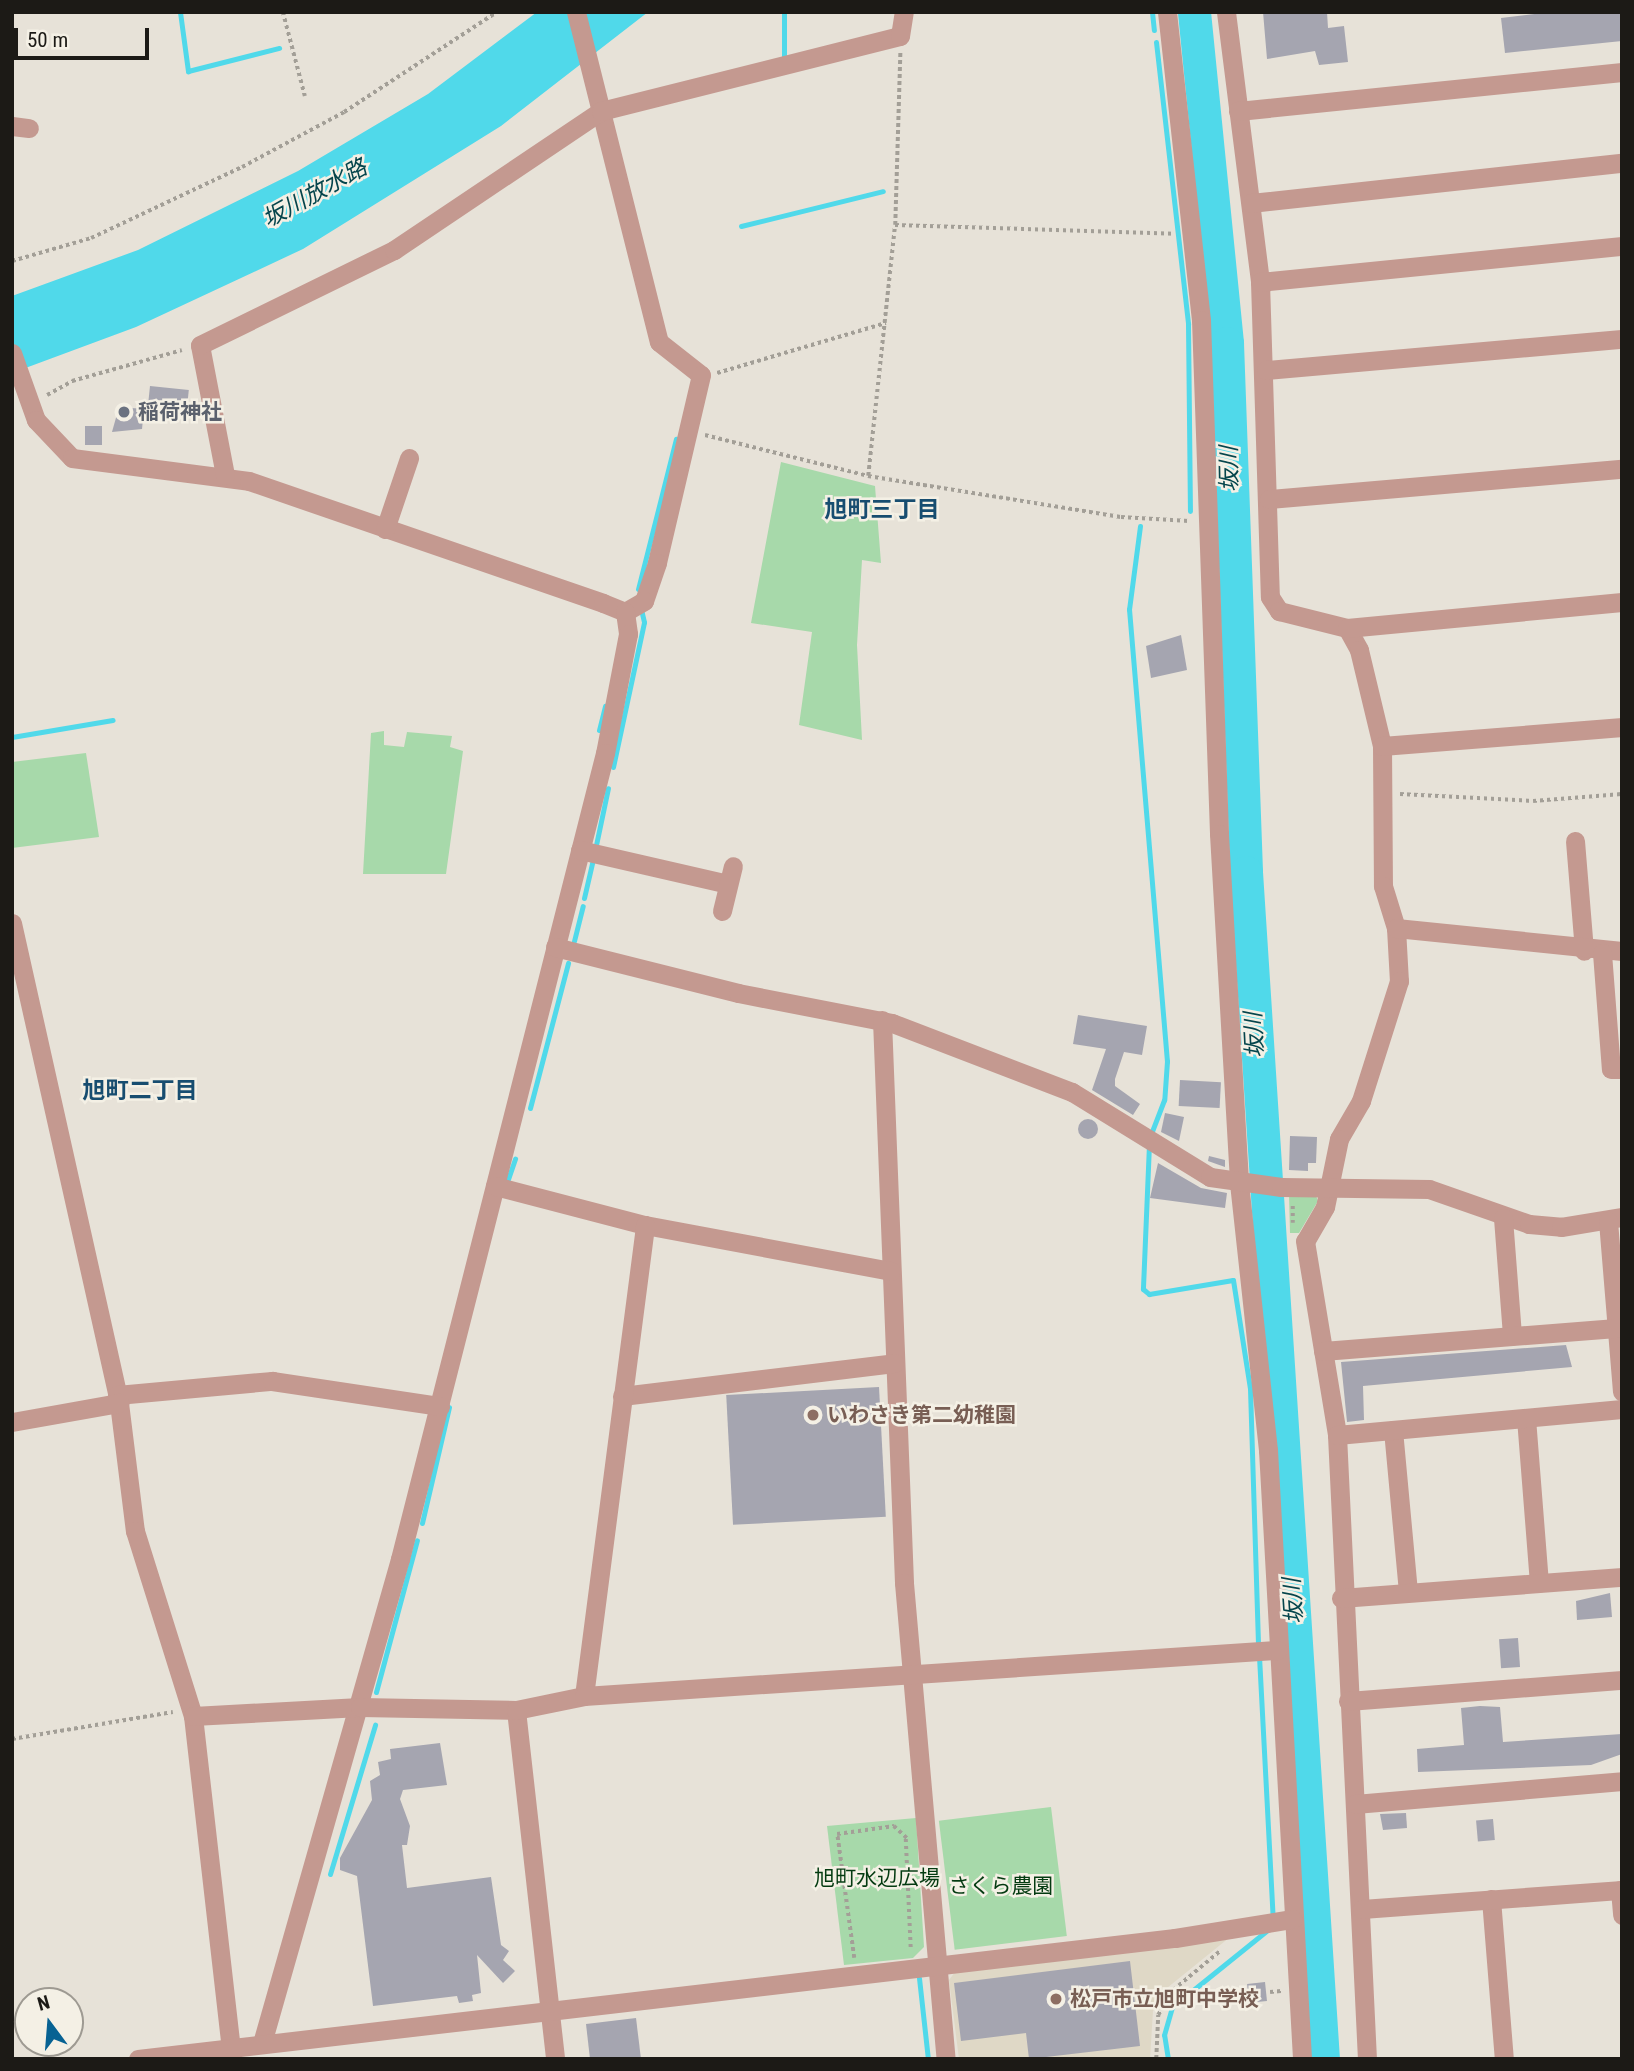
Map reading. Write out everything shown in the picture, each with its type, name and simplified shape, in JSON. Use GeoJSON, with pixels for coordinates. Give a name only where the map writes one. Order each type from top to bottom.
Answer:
{"type":"FeatureCollection","features":[{"type":"Feature","properties":{"kind":"street"},"geometry":{"type":"LineString","coordinates":[[12,353],[22,402],[49,440],[72,458],[225,475],[625,612],[644,601],[700,378],[659,342],[576,12]]}},
{"type":"Feature","properties":{"kind":"street"},"geometry":{"type":"LineString","coordinates":[[225,475],[200,345],[394,250],[601,109],[900,36],[904,12]]}},
{"type":"Feature","properties":{"kind":"street"},"geometry":{"type":"LineString","coordinates":[[1167,12],[1204,370],[1206,521],[1241,1183],[1265,1416],[1265,1651],[1272,1922],[1302,2059]]}},
{"type":"Feature","properties":{"kind":"street"},"geometry":{"type":"LineString","coordinates":[[1226,12],[1260,282],[1266,370],[1270,597],[1279,611],[1347,628],[1622,602]]}},
{"type":"Feature","properties":{"kind":"street"},"geometry":{"type":"LineString","coordinates":[[1238,111],[1622,72]]}},
{"type":"Feature","properties":{"kind":"street"},"geometry":{"type":"LineString","coordinates":[[1251,202],[1622,163]]}},
{"type":"Feature","properties":{"kind":"street"},"geometry":{"type":"LineString","coordinates":[[1260,282],[1622,246]]}},
{"type":"Feature","properties":{"kind":"street"},"geometry":{"type":"LineString","coordinates":[[1266,370],[1622,339]]}},
{"type":"Feature","properties":{"kind":"street"},"geometry":{"type":"LineString","coordinates":[[385,529],[409,458]]}},
{"type":"Feature","properties":{"kind":"street"},"geometry":{"type":"LineString","coordinates":[[1269,499],[1622,469]]}},
{"type":"Feature","properties":{"kind":"street"},"geometry":{"type":"LineString","coordinates":[[262,2043],[360,1707],[440,1406],[580,850],[626,652],[625,612]]}},
{"type":"Feature","properties":{"kind":"street"},"geometry":{"type":"LineString","coordinates":[[1347,628],[1359,650],[1382,746],[1383,886],[1396,928],[1399,981],[1361,1101],[1339,1139],[1332,1185],[1306,1241],[1337,1435],[1341,1598],[1362,1909],[1367,2059]]}},
{"type":"Feature","properties":{"kind":"street"},"geometry":{"type":"LineString","coordinates":[[1382,746],[1622,727]]}},
{"type":"Feature","properties":{"kind":"street"},"geometry":{"type":"LineString","coordinates":[[1575,841],[1603,952],[1611,1069],[1622,1069]]}},
{"type":"Feature","properties":{"kind":"street"},"geometry":{"type":"LineString","coordinates":[[580,850],[730,875],[722,911]]}},
{"type":"Feature","properties":{"kind":"street"},"geometry":{"type":"LineString","coordinates":[[12,923],[118,1399],[135,1531],[193,1716],[231,2054]]}},
{"type":"Feature","properties":{"kind":"street"},"geometry":{"type":"LineString","coordinates":[[1396,928],[1603,952]]}},
{"type":"Feature","properties":{"kind":"street"},"geometry":{"type":"LineString","coordinates":[[555,947],[738,993],[882,1020],[1072,1092],[1163,1152],[1210,1177],[1281,1187],[1332,1185],[1429,1189],[1503,1218],[1561,1227],[1615,1219],[1616,1328],[1622,1391]]}},
{"type":"Feature","properties":{"kind":"street"},"geometry":{"type":"LineString","coordinates":[[882,1020],[894,1363],[904,1583],[911,1672],[915,1838],[935,1965],[946,2059]]}},
{"type":"Feature","properties":{"kind":"street"},"geometry":{"type":"LineString","coordinates":[[495,1186],[645,1225],[891,1271]]}},
{"type":"Feature","properties":{"kind":"street"},"geometry":{"type":"LineString","coordinates":[[1503,1218],[1512,1336]]}},
{"type":"Feature","properties":{"kind":"street"},"geometry":{"type":"LineString","coordinates":[[584,1696],[645,1225]]}},
{"type":"Feature","properties":{"kind":"street"},"geometry":{"type":"LineString","coordinates":[[1323,1351],[1616,1328]]}},
{"type":"Feature","properties":{"kind":"street"},"geometry":{"type":"LineString","coordinates":[[622,1396],[894,1363]]}},
{"type":"Feature","properties":{"kind":"street"},"geometry":{"type":"LineString","coordinates":[[12,1422],[118,1399],[272,1381],[440,1406]]}},
{"type":"Feature","properties":{"kind":"street"},"geometry":{"type":"LineString","coordinates":[[1337,1435],[1622,1409]]}},
{"type":"Feature","properties":{"kind":"street"},"geometry":{"type":"LineString","coordinates":[[1526,1418],[1538,1582]]}},
{"type":"Feature","properties":{"kind":"street"},"geometry":{"type":"LineString","coordinates":[[1393,1430],[1408,1592]]}},
{"type":"Feature","properties":{"kind":"street"},"geometry":{"type":"LineString","coordinates":[[1341,1598],[1622,1577]]}},
{"type":"Feature","properties":{"kind":"street"},"geometry":{"type":"LineString","coordinates":[[193,1716],[360,1707],[516,1710],[584,1696],[911,1672],[1265,1651]]}},
{"type":"Feature","properties":{"kind":"street"},"geometry":{"type":"LineString","coordinates":[[1348,1701],[1622,1680]]}},
{"type":"Feature","properties":{"kind":"street"},"geometry":{"type":"LineString","coordinates":[[516,1710],[555,2059]]}},
{"type":"Feature","properties":{"kind":"street"},"geometry":{"type":"LineString","coordinates":[[1355,1804],[1622,1781]]}},
{"type":"Feature","properties":{"kind":"street"},"geometry":{"type":"LineString","coordinates":[[1362,1909],[1621,1890],[1622,1915]]}},
{"type":"Feature","properties":{"kind":"street"},"geometry":{"type":"LineString","coordinates":[[1491,1899],[1503,2059]]}},
{"type":"Feature","properties":{"kind":"street"},"geometry":{"type":"LineString","coordinates":[[138,2059],[231,2054],[262,2043],[935,1965],[1272,1922]]}},
{"type":"Feature","properties":{"kind":"path"},"geometry":{"type":"LineString","coordinates":[[283,12],[305,96]]}},
{"type":"Feature","properties":{"kind":"path"},"geometry":{"type":"LineString","coordinates":[[12,261],[91,238],[242,167],[344,112],[497,12]]}},
{"type":"Feature","properties":{"kind":"path"},"geometry":{"type":"LineString","coordinates":[[868,476],[895,225],[900,36]]}},
{"type":"Feature","properties":{"kind":"path"},"geometry":{"type":"LineString","coordinates":[[895,225],[1191,234]]}},
{"type":"Feature","properties":{"kind":"path"},"geometry":{"type":"LineString","coordinates":[[700,378],[886,323]]}},
{"type":"Feature","properties":{"kind":"path"},"geometry":{"type":"LineString","coordinates":[[22,402],[72,381],[200,345]]}},
{"type":"Feature","properties":{"kind":"path"},"geometry":{"type":"LineString","coordinates":[[687,432],[868,476],[1121,517],[1206,521]]}},
{"type":"Feature","properties":{"kind":"path"},"geometry":{"type":"LineString","coordinates":[[1381,793],[1533,801],[1622,794]]}},
{"type":"Feature","properties":{"kind":"path"},"geometry":{"type":"LineString","coordinates":[[12,1739],[181,1711],[193,1716]]}},
{"type":"Feature","properties":{"kind":"path"},"geometry":{"type":"LineString","coordinates":[[865,1957],[854,1958],[848,1950],[837,1834],[894,1826],[915,1838],[911,1953],[899,1954]]}},
{"type":"Feature","properties":{"kind":"path"},"geometry":{"type":"LineString","coordinates":[[1156,2059],[1158,2015],[1173,1990],[1272,1922]]}},
{"type":"Feature","properties":{"kind":"shaded area","name":"松戸市立旭町中学校"},"geometry":{"type":"Polygon","coordinates":[[[1235,1933],[1167,1988],[1153,2011],[1150,2059],[959,2059],[949,1980],[955,1972],[1235,1933]]]}},
{"type":"Feature","properties":{"kind":"green space"},"geometry":{"type":"Polygon","coordinates":[[[781,462],[875,486],[881,563],[862,560],[857,645],[862,740],[799,725],[812,632],[751,623],[781,462]]]}},
{"type":"Feature","properties":{"kind":"green space"},"geometry":{"type":"Polygon","coordinates":[[[384,731],[384,745],[404,747],[407,732],[452,736],[450,747],[463,751],[446,874],[363,874],[371,733],[384,731]]]}},
{"type":"Feature","properties":{"kind":"green space"},"geometry":{"type":"Polygon","coordinates":[[[86,753],[99,837],[12,848],[12,762],[86,753]]]}},
{"type":"Feature","properties":{"kind":"green space"},"geometry":{"type":"Polygon","coordinates":[[[1315,1193],[1318,1201],[1299,1233],[1290,1233],[1289,1194],[1315,1193]]]}},
{"type":"Feature","properties":{"kind":"green space","name":"さくら農園"},"geometry":{"type":"Polygon","coordinates":[[[1051,1807],[1067,1936],[955,1950],[939,1821],[1051,1807]]]}},
{"type":"Feature","properties":{"kind":"green space","name":"旭町水辺広場"},"geometry":{"type":"Polygon","coordinates":[[[916,1818],[924,1947],[913,1958],[844,1965],[827,1826],[916,1818]]]}},
{"type":"Feature","properties":{"kind":"water","name":"坂川放水路"},"geometry":{"type":"Polygon","coordinates":[[[537,12],[648,12],[501,126],[303,249],[136,327],[12,373],[12,296],[138,250],[298,171],[428,94],[537,12]]]}},
{"type":"Feature","properties":{"kind":"building"},"geometry":{"type":"Polygon","coordinates":[[[1263,12],[1327,12],[1328,28],[1344,26],[1348,62],[1319,65],[1315,51],[1267,59],[1263,12]]]}},
{"type":"Feature","properties":{"kind":"building"},"geometry":{"type":"Polygon","coordinates":[[[1551,12],[1622,12],[1622,41],[1505,53],[1501,18],[1551,12]]]}},
{"type":"Feature","properties":{"kind":"building"},"geometry":{"type":"Polygon","coordinates":[[[150,386],[189,390],[187,407],[148,403],[150,386]]]}},
{"type":"Feature","properties":{"kind":"building"},"geometry":{"type":"Polygon","coordinates":[[[119,407],[144,409],[142,429],[112,432],[119,407]]]}},
{"type":"Feature","properties":{"kind":"building"},"geometry":{"type":"Polygon","coordinates":[[[85,426],[102,426],[102,445],[85,445],[85,426]]]}},
{"type":"Feature","properties":{"kind":"building"},"geometry":{"type":"Polygon","coordinates":[[[1181,635],[1187,670],[1151,678],[1146,646],[1181,635]]]}},
{"type":"Feature","properties":{"kind":"building"},"geometry":{"type":"Polygon","coordinates":[[[1078,1015],[1147,1026],[1142,1055],[1124,1052],[1115,1079],[1115,1086],[1140,1104],[1133,1115],[1092,1090],[1106,1049],[1073,1044],[1078,1015]]]}},
{"type":"Feature","properties":{"kind":"building"},"geometry":{"type":"Polygon","coordinates":[[[1180,1080],[1221,1082],[1220,1108],[1179,1106],[1180,1080]]]}},
{"type":"Feature","properties":{"kind":"building"},"geometry":{"type":"Polygon","coordinates":[[[1165,1113],[1184,1117],[1179,1141],[1161,1132],[1165,1113]]]}},
{"type":"Feature","properties":{"kind":"building"},"geometry":{"type":"Polygon","coordinates":[[[1088,1119],[1095,1122],[1098,1129],[1095,1136],[1088,1139],[1081,1136],[1078,1129],[1081,1122],[1088,1119]]]}},
{"type":"Feature","properties":{"kind":"building"},"geometry":{"type":"Polygon","coordinates":[[[1290,1136],[1317,1137],[1316,1163],[1308,1163],[1308,1171],[1289,1170],[1290,1136]]]}},
{"type":"Feature","properties":{"kind":"building"},"geometry":{"type":"Polygon","coordinates":[[[1209,1156],[1225,1160],[1225,1167],[1208,1161],[1209,1156]]]}},
{"type":"Feature","properties":{"kind":"building"},"geometry":{"type":"Polygon","coordinates":[[[1158,1163],[1201,1188],[1227,1193],[1225,1208],[1150,1198],[1158,1163]]]}},
{"type":"Feature","properties":{"kind":"building"},"geometry":{"type":"Polygon","coordinates":[[[1566,1345],[1572,1367],[1363,1386],[1364,1420],[1347,1422],[1341,1362],[1566,1345]]]}},
{"type":"Feature","properties":{"kind":"building","name":"いわさき第二幼稚園"},"geometry":{"type":"Polygon","coordinates":[[[879,1387],[886,1517],[733,1525],[726,1395],[879,1387]]]}},
{"type":"Feature","properties":{"kind":"building"},"geometry":{"type":"Polygon","coordinates":[[[1610,1593],[1612,1617],[1577,1620],[1576,1601],[1610,1593]]]}},
{"type":"Feature","properties":{"kind":"building"},"geometry":{"type":"Polygon","coordinates":[[[1518,1638],[1520,1667],[1501,1668],[1499,1639],[1518,1638]]]}},
{"type":"Feature","properties":{"kind":"building"},"geometry":{"type":"Polygon","coordinates":[[[1500,1707],[1503,1742],[1622,1734],[1622,1754],[1591,1765],[1418,1772],[1417,1749],[1464,1745],[1461,1708],[1500,1707]]]}},
{"type":"Feature","properties":{"kind":"building"},"geometry":{"type":"Polygon","coordinates":[[[440,1743],[447,1785],[403,1790],[400,1799],[410,1826],[407,1845],[402,1845],[407,1888],[491,1877],[501,1945],[509,1951],[503,1960],[515,1971],[503,1983],[477,1955],[481,1993],[472,1995],[473,2001],[459,2003],[457,1996],[373,2006],[357,1876],[340,1870],[340,1858],[372,1800],[370,1781],[380,1775],[378,1762],[391,1759],[390,1749],[440,1743]]]}},
{"type":"Feature","properties":{"kind":"building"},"geometry":{"type":"Polygon","coordinates":[[[1406,1813],[1407,1828],[1383,1830],[1380,1814],[1406,1813]]]}},
{"type":"Feature","properties":{"kind":"building"},"geometry":{"type":"Polygon","coordinates":[[[1493,1819],[1495,1840],[1478,1841],[1476,1820],[1493,1819]]]}},
{"type":"Feature","properties":{"kind":"building","name":"松戸市立旭町中学校"},"geometry":{"type":"Polygon","coordinates":[[[1130,1961],[1140,2046],[1029,2059],[1026,2033],[961,2041],[954,1983],[1130,1961]]]}},
{"type":"Feature","properties":{"kind":"building"},"geometry":{"type":"Polygon","coordinates":[[[1265,1982],[1267,2001],[1249,2003],[1247,1984],[1265,1982]]]}},
{"type":"Feature","properties":{"kind":"building"},"geometry":{"type":"Polygon","coordinates":[[[636,2018],[641,2059],[590,2059],[586,2024],[636,2018]]]}},
{"type":"Feature","properties":{"kind":"waterway"},"geometry":{"type":"LineString","coordinates":[[180,12],[188,71],[279,48]]}},
{"type":"Feature","properties":{"kind":"waterway"},"geometry":{"type":"LineString","coordinates":[[784,12],[784,57]]}},
{"type":"Feature","properties":{"kind":"waterway"},"geometry":{"type":"LineString","coordinates":[[1152,12],[1154,30]]}},
{"type":"Feature","properties":{"kind":"waterway","name":"坂川"},"geometry":{"type":"LineString","coordinates":[[1194,12],[1227,343],[1246,872],[1323,2059]]}},
{"type":"Feature","properties":{"kind":"waterway"},"geometry":{"type":"LineString","coordinates":[[1156,42],[1188,324],[1190,511]]}},
{"type":"Feature","properties":{"kind":"waterway"},"geometry":{"type":"LineString","coordinates":[[741,226],[883,191]]}},
{"type":"Feature","properties":{"kind":"waterway"},"geometry":{"type":"LineString","coordinates":[[638,589],[676,439]]}},
{"type":"Feature","properties":{"kind":"waterway"},"geometry":{"type":"LineString","coordinates":[[1140,526],[1129,609],[1167,1061],[1164,1100],[1151,1134]]}},
{"type":"Feature","properties":{"kind":"waterway"},"geometry":{"type":"LineString","coordinates":[[613,767],[644,622],[641,609]]}},
{"type":"Feature","properties":{"kind":"waterway"},"geometry":{"type":"LineString","coordinates":[[599,730],[605,706]]}},
{"type":"Feature","properties":{"kind":"waterway"},"geometry":{"type":"LineString","coordinates":[[12,737],[113,720]]}},
{"type":"Feature","properties":{"kind":"waterway"},"geometry":{"type":"LineString","coordinates":[[596,845],[608,788]]}},
{"type":"Feature","properties":{"kind":"waterway"},"geometry":{"type":"LineString","coordinates":[[584,898],[592,862]]}},
{"type":"Feature","properties":{"kind":"waterway"},"geometry":{"type":"LineString","coordinates":[[574,941],[583,906]]}},
{"type":"Feature","properties":{"kind":"waterway"},"geometry":{"type":"LineString","coordinates":[[530,1108],[568,963]]}},
{"type":"Feature","properties":{"kind":"waterway"},"geometry":{"type":"LineString","coordinates":[[1149,1144],[1143,1289],[1149,1294],[1233,1280],[1250,1389],[1258,1647]]}},
{"type":"Feature","properties":{"kind":"waterway"},"geometry":{"type":"LineString","coordinates":[[506,1185],[515,1159]]}},
{"type":"Feature","properties":{"kind":"waterway"},"geometry":{"type":"LineString","coordinates":[[422,1523],[449,1407]]}},
{"type":"Feature","properties":{"kind":"waterway"},"geometry":{"type":"LineString","coordinates":[[376,1692],[417,1540]]}},
{"type":"Feature","properties":{"kind":"waterway"},"geometry":{"type":"LineString","coordinates":[[1259,1656],[1273,1919]]}},
{"type":"Feature","properties":{"kind":"waterway"},"geometry":{"type":"LineString","coordinates":[[330,1874],[375,1725]]}},
{"type":"Feature","properties":{"kind":"waterway"},"geometry":{"type":"LineString","coordinates":[[1168,2059],[1164,2035],[1172,2007],[1270,1928]]}},
{"type":"Feature","properties":{"kind":"waterway"},"geometry":{"type":"LineString","coordinates":[[919,1978],[928,2059]]}},
{"type":"Feature","properties":{"kind":"place","name":"稲荷神社"},"geometry":{"type":"Point","coordinates":[124,412]}},
{"type":"Feature","properties":{"kind":"place","name":"いわさき第二幼稚園"},"geometry":{"type":"Point","coordinates":[813,1415]}},
{"type":"Feature","properties":{"kind":"place","name":"松戸市立旭町中学校"},"geometry":{"type":"Point","coordinates":[1056,1999]}},
{"type":"Feature","properties":{"kind":"district","name":"旭町三丁目"},"geometry":{"type":"Point","coordinates":[882,510]}},
{"type":"Feature","properties":{"kind":"district","name":"旭町二丁目"},"geometry":{"type":"Point","coordinates":[140,1091]}}]}
